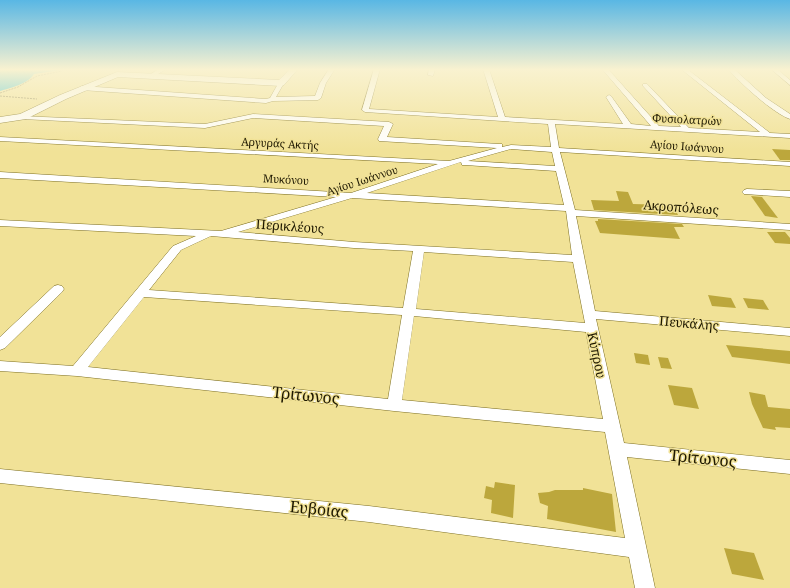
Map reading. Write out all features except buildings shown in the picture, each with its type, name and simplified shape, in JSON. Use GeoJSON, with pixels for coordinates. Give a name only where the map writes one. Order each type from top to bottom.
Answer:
{"type":"FeatureCollection","features":[{"type":"Feature","properties":{"kind":"street"},"geometry":{"type":"LineString","coordinates":[[0,120],[22,117],[63,96]]}},
{"type":"Feature","properties":{"kind":"street"},"geometry":{"type":"LineString","coordinates":[[197,96],[266,101],[272,99],[318,98],[319,96]]}},
{"type":"Feature","properties":{"kind":"street","name":"Φυσιολατρών"},"geometry":{"type":"LineString","coordinates":[[370,96],[367,111],[790,136]]}},
{"type":"Feature","properties":{"kind":"street"},"geometry":{"type":"LineString","coordinates":[[496,96],[502,119]]}},
{"type":"Feature","properties":{"kind":"street"},"geometry":{"type":"LineString","coordinates":[[629,96],[658,129]]}},
{"type":"Feature","properties":{"kind":"street"},"geometry":{"type":"LineString","coordinates":[[656,96],[687,130]]}},
{"type":"Feature","properties":{"kind":"street"},"geometry":{"type":"LineString","coordinates":[[720,96],[768,135]]}},
{"type":"Feature","properties":{"kind":"street"},"geometry":{"type":"LineString","coordinates":[[760,96],[790,117]]}},
{"type":"Feature","properties":{"kind":"street"},"geometry":{"type":"LineString","coordinates":[[609,97],[629,127]]}},
{"type":"Feature","properties":{"kind":"street","name":"Αγίου Ιωάννου"},"geometry":{"type":"LineString","coordinates":[[22,117],[205,126],[253,116],[389,124],[382,139],[790,164]]}},
{"type":"Feature","properties":{"kind":"street","name":"Κύπρου"},"geometry":{"type":"LineString","coordinates":[[551,123],[559,169],[570,210],[589,314],[646,588]]}},
{"type":"Feature","properties":{"kind":"street","name":"Αργυράς Ακτής"},"geometry":{"type":"LineString","coordinates":[[0,139],[453,162],[559,169]]}},
{"type":"Feature","properties":{"kind":"street","name":"Αγίου Ιωάννου"},"geometry":{"type":"LineString","coordinates":[[216,234],[352,195],[453,162],[511,147]]}},
{"type":"Feature","properties":{"kind":"street","name":"Μυκόνου"},"geometry":{"type":"LineString","coordinates":[[0,175],[352,195],[570,210]]}},
{"type":"Feature","properties":{"kind":"street"},"geometry":{"type":"LineString","coordinates":[[747,192],[790,194]]}},
{"type":"Feature","properties":{"kind":"street","name":"Ακροπόλεως"},"geometry":{"type":"LineString","coordinates":[[570,210],[790,227]]}},
{"type":"Feature","properties":{"kind":"street","name":"Περικλέους"},"geometry":{"type":"LineString","coordinates":[[0,223],[216,234],[347,245],[419,248],[578,259]]}},
{"type":"Feature","properties":{"kind":"street"},"geometry":{"type":"LineString","coordinates":[[168,232],[177,248]]}},
{"type":"Feature","properties":{"kind":"street"},"geometry":{"type":"LineString","coordinates":[[77,372],[177,248],[216,234]]}},
{"type":"Feature","properties":{"kind":"street"},"geometry":{"type":"LineString","coordinates":[[394,405],[419,248]]}},
{"type":"Feature","properties":{"kind":"street"},"geometry":{"type":"LineString","coordinates":[[0,345],[58,289]]}},
{"type":"Feature","properties":{"kind":"street"},"geometry":{"type":"LineString","coordinates":[[142,293],[408,312],[592,328]]}},
{"type":"Feature","properties":{"kind":"street","name":"Πευκάλης"},"geometry":{"type":"LineString","coordinates":[[589,314],[790,332]]}},
{"type":"Feature","properties":{"kind":"street","name":"Τρίτωνος"},"geometry":{"type":"LineString","coordinates":[[0,366],[77,372],[612,426]]}},
{"type":"Feature","properties":{"kind":"street","name":"Τρίτωνος"},"geometry":{"type":"LineString","coordinates":[[617,449],[790,467]]}},
{"type":"Feature","properties":{"kind":"street","name":"Ευβοίας"},"geometry":{"type":"LineString","coordinates":[[0,476],[369,514],[638,549]]}},
{"type":"Feature","properties":{"kind":"path"},"geometry":{"type":"LineString","coordinates":[[6,96],[55,100]]}}]}
